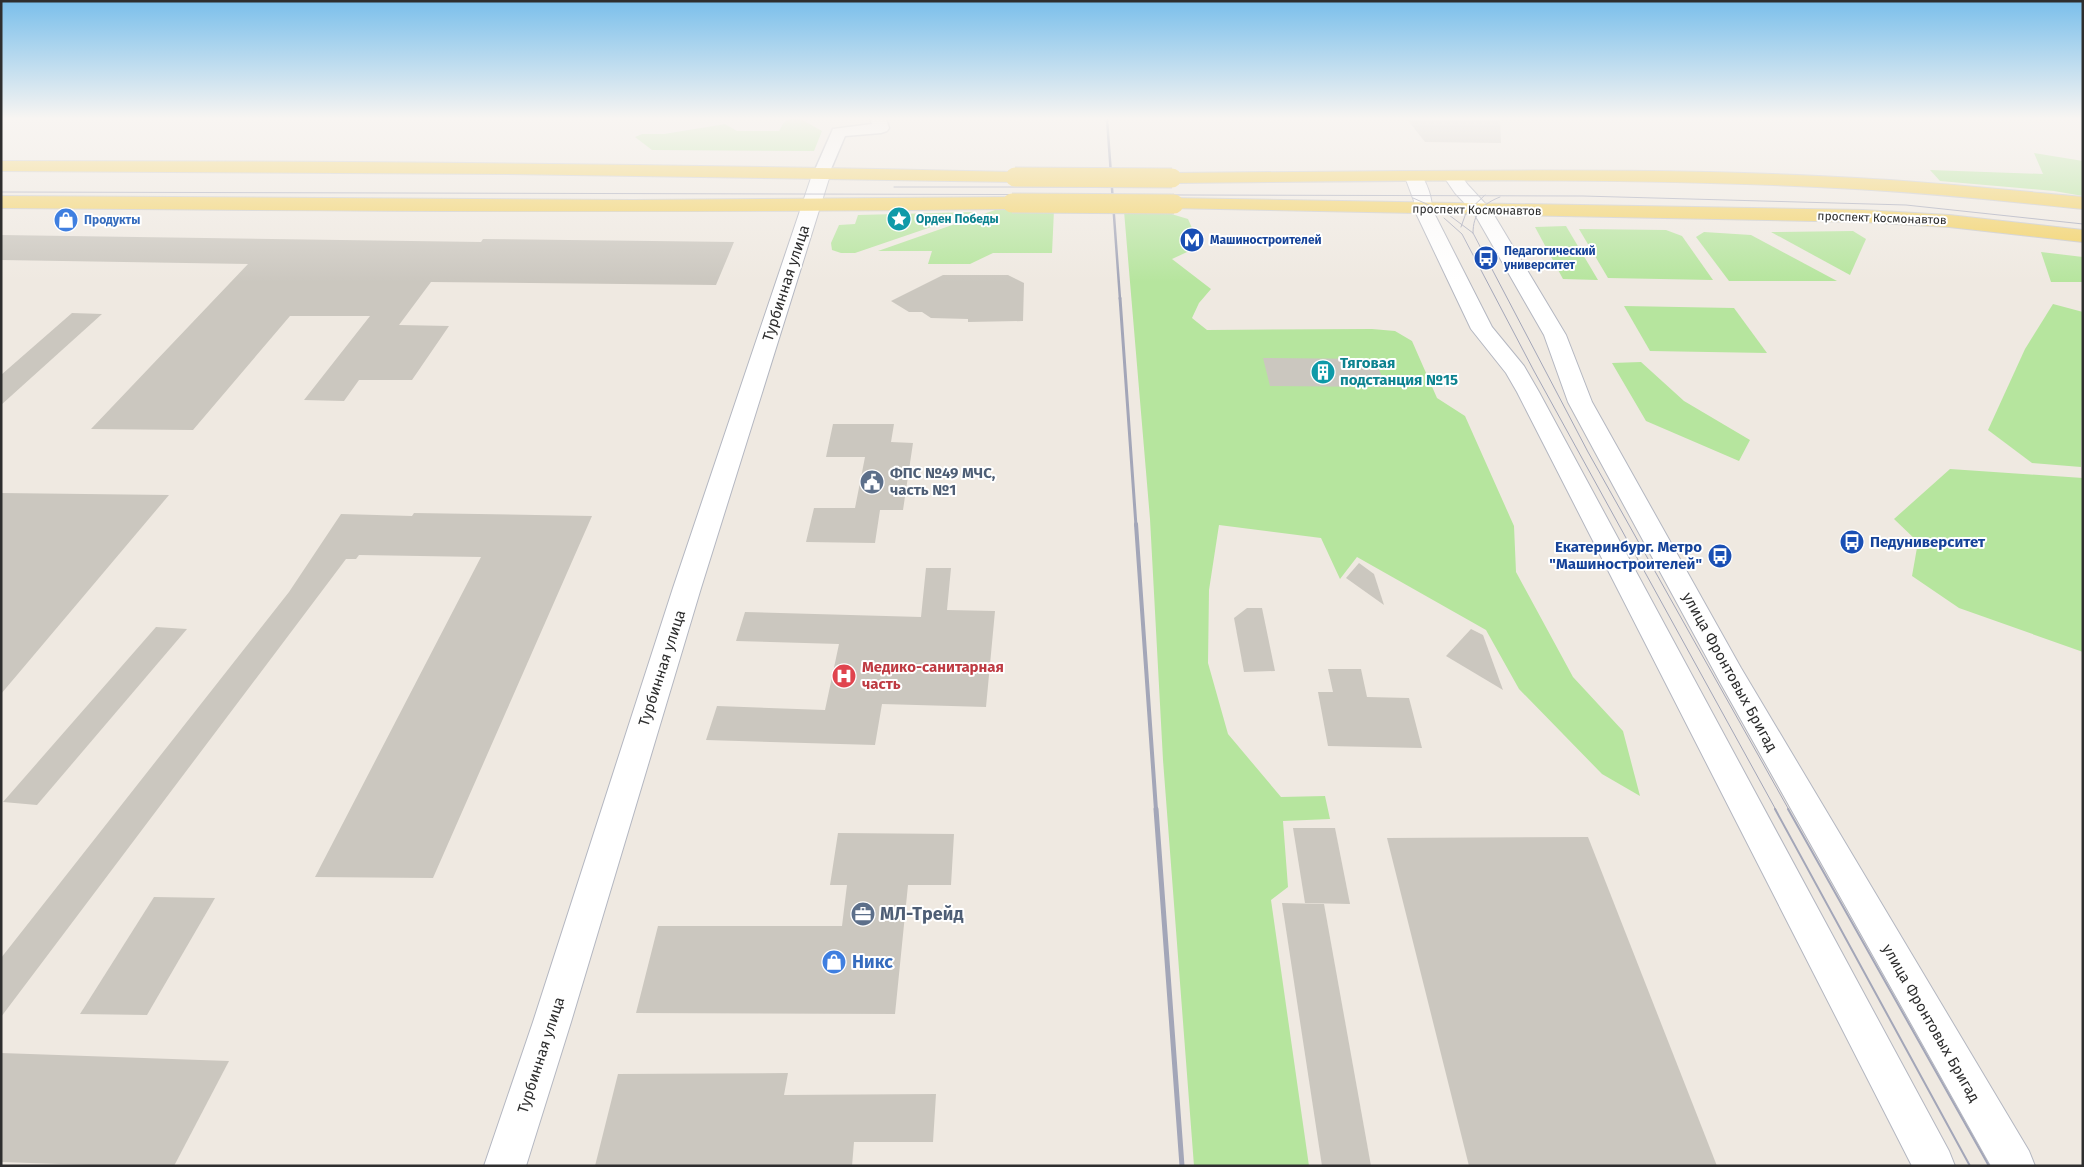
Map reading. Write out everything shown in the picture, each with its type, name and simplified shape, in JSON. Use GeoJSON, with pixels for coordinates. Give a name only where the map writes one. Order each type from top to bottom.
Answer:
{"type":"FeatureCollection","features":[{"type":"Feature","properties":{"kind":"main road","name":"Турбинная улица"},"geometry":{"type":"LineString","coordinates":[[505,1166],[552,1022],[690,579],[821,173]]}},
{"type":"Feature","properties":{"kind":"main road"},"geometry":{"type":"LineString","coordinates":[[878,173],[1172,178],[1706,178],[1832,182],[2083,202]]}},
{"type":"Feature","properties":{"kind":"main road"},"geometry":{"type":"LineString","coordinates":[[1414,177],[1423,201],[1422,209],[1482,329],[1516,371],[1528,392],[1934,1166]]}},
{"type":"Feature","properties":{"kind":"main road","name":"улица Фронтовых Бригад"},"geometry":{"type":"LineString","coordinates":[[1453,177],[1461,189],[1482,210],[1554,336],[1580,402],[1721,659],[2014,1166]]}},
{"type":"Feature","properties":{"kind":"main road"},"geometry":{"type":"LineString","coordinates":[[2057,200],[2083,207]]}},
{"type":"Feature","properties":{"kind":"main road","name":"проспект Космонавтов"},"geometry":{"type":"LineString","coordinates":[[1,202],[540,206],[810,206],[1012,203],[1174,204],[1907,218],[2083,236]]}},
{"type":"Feature","properties":{"kind":"green space"},"geometry":{"type":"Polygon","coordinates":[[[1933,173],[2028,173],[2083,173],[2083,196],[2054,191],[1940,181],[1933,173]]]}},
{"type":"Feature","properties":{"kind":"green space"},"geometry":{"type":"Polygon","coordinates":[[[995,210],[1054,210],[1052,253],[993,253],[970,264],[928,264],[932,251],[878,251],[995,210]]]}},
{"type":"Feature","properties":{"kind":"green space"},"geometry":{"type":"Polygon","coordinates":[[[1158,210],[1188,219],[1200,246],[1172,259],[1211,289],[1199,303],[1192,318],[1207,330],[1372,329],[1395,331],[1412,341],[1437,398],[1465,416],[1514,526],[1516,572],[1573,677],[1623,731],[1640,796],[1602,774],[1519,689],[1486,630],[1357,557],[1340,579],[1321,538],[1219,525],[1209,590],[1208,663],[1228,734],[1281,797],[1325,796],[1330,819],[1283,821],[1288,887],[1271,900],[1309,1166],[1194,1166],[1163,760],[1150,519],[1124,211],[1158,210]]]}},
{"type":"Feature","properties":{"kind":"green space"},"geometry":{"type":"Polygon","coordinates":[[[975,212],[855,253],[841,253],[832,250],[831,243],[839,225],[855,224],[858,215],[975,212]]]}},
{"type":"Feature","properties":{"kind":"green space"},"geometry":{"type":"Polygon","coordinates":[[[1566,226],[1598,280],[1563,279],[1535,227],[1566,226]]]}},
{"type":"Feature","properties":{"kind":"green space"},"geometry":{"type":"Polygon","coordinates":[[[1579,229],[1666,230],[1682,236],[1713,280],[1608,278],[1579,229]]]}},
{"type":"Feature","properties":{"kind":"green space"},"geometry":{"type":"Polygon","coordinates":[[[1853,231],[1866,239],[1850,275],[1771,232],[1853,231]]]}},
{"type":"Feature","properties":{"kind":"green space"},"geometry":{"type":"Polygon","coordinates":[[[1704,232],[1751,235],[1837,281],[1729,281],[1696,237],[1704,232]]]}},
{"type":"Feature","properties":{"kind":"green space"},"geometry":{"type":"Polygon","coordinates":[[[2041,252],[2083,257],[2083,282],[2051,282],[2041,252]]]}},
{"type":"Feature","properties":{"kind":"green space"},"geometry":{"type":"Polygon","coordinates":[[[2053,304],[2083,312],[2081,467],[2032,463],[1988,430],[2025,349],[2053,304]]]}},
{"type":"Feature","properties":{"kind":"green space"},"geometry":{"type":"Polygon","coordinates":[[[1624,306],[1734,308],[1767,353],[1650,351],[1624,306]]]}},
{"type":"Feature","properties":{"kind":"green space"},"geometry":{"type":"Polygon","coordinates":[[[1641,362],[1684,401],[1750,440],[1739,461],[1646,421],[1612,363],[1641,362]]]}},
{"type":"Feature","properties":{"kind":"green space"},"geometry":{"type":"Polygon","coordinates":[[[1950,469],[2083,478],[2083,652],[1959,608],[1912,576],[1918,542],[1894,519],[1950,469]]]}},
{"type":"Feature","properties":{"kind":"building"},"geometry":{"type":"Polygon","coordinates":[[[1,235],[481,242],[483,239],[734,242],[716,285],[431,282],[399,325],[449,326],[412,380],[359,380],[344,401],[304,400],[370,316],[290,316],[193,430],[91,429],[248,264],[1,260],[1,235]]]}},
{"type":"Feature","properties":{"kind":"building"},"geometry":{"type":"Polygon","coordinates":[[[943,275],[1008,275],[1024,283],[1023,321],[968,322],[968,319],[931,318],[922,312],[909,312],[891,301],[943,275]]]}},
{"type":"Feature","properties":{"kind":"building"},"geometry":{"type":"Polygon","coordinates":[[[72,313],[102,314],[1,405],[1,375],[72,313]]]}},
{"type":"Feature","properties":{"kind":"building","name":"Тяговая подстанция №15"},"geometry":{"type":"Polygon","coordinates":[[[1263,358],[1375,359],[1386,387],[1270,386],[1263,358]]]}},
{"type":"Feature","properties":{"kind":"building"},"geometry":{"type":"Polygon","coordinates":[[[833,424],[894,424],[891,442],[913,443],[903,510],[880,510],[875,543],[806,542],[814,508],[855,508],[865,457],[826,457],[833,424]]]}},
{"type":"Feature","properties":{"kind":"building"},"geometry":{"type":"Polygon","coordinates":[[[1,493],[169,495],[1,694],[1,493]]]}},
{"type":"Feature","properties":{"kind":"building"},"geometry":{"type":"Polygon","coordinates":[[[414,513],[592,516],[433,878],[315,877],[481,557],[359,555],[356,559],[346,559],[1,1017],[1,958],[289,592],[341,514],[412,516],[414,513]]]}},
{"type":"Feature","properties":{"kind":"building"},"geometry":{"type":"Polygon","coordinates":[[[1359,563],[1374,574],[1384,605],[1346,578],[1359,563]]]}},
{"type":"Feature","properties":{"kind":"building"},"geometry":{"type":"Polygon","coordinates":[[[926,568],[951,568],[947,610],[995,611],[986,707],[882,704],[875,745],[706,740],[717,706],[825,710],[839,644],[736,641],[745,612],[921,617],[926,568]]]}},
{"type":"Feature","properties":{"kind":"building"},"geometry":{"type":"Polygon","coordinates":[[[1247,608],[1262,608],[1275,671],[1244,672],[1234,618],[1247,608]]]}},
{"type":"Feature","properties":{"kind":"building"},"geometry":{"type":"Polygon","coordinates":[[[156,627],[187,629],[37,805],[3,802],[156,627]]]}},
{"type":"Feature","properties":{"kind":"building"},"geometry":{"type":"Polygon","coordinates":[[[1471,629],[1483,635],[1503,690],[1446,656],[1471,629]]]}},
{"type":"Feature","properties":{"kind":"building"},"geometry":{"type":"Polygon","coordinates":[[[1328,669],[1361,669],[1367,697],[1409,698],[1422,748],[1328,746],[1318,692],[1333,692],[1328,669]]]}},
{"type":"Feature","properties":{"kind":"building"},"geometry":{"type":"Polygon","coordinates":[[[1293,828],[1335,828],[1350,904],[1305,903],[1293,828]]]}},
{"type":"Feature","properties":{"kind":"building"},"geometry":{"type":"Polygon","coordinates":[[[838,833],[954,834],[951,885],[908,885],[895,1014],[636,1013],[658,926],[842,926],[847,885],[830,885],[838,833]]]}},
{"type":"Feature","properties":{"kind":"building"},"geometry":{"type":"Polygon","coordinates":[[[1588,837],[1717,1166],[1469,1166],[1387,838],[1588,837]]]}},
{"type":"Feature","properties":{"kind":"building"},"geometry":{"type":"Polygon","coordinates":[[[154,897],[215,898],[147,1015],[80,1014],[154,897]]]}},
{"type":"Feature","properties":{"kind":"building"},"geometry":{"type":"Polygon","coordinates":[[[1282,903],[1324,904],[1371,1166],[1322,1166],[1282,903]]]}},
{"type":"Feature","properties":{"kind":"building"},"geometry":{"type":"Polygon","coordinates":[[[1,1053],[229,1061],[174,1166],[1,1162],[1,1053]]]}},
{"type":"Feature","properties":{"kind":"building"},"geometry":{"type":"Polygon","coordinates":[[[788,1073],[784,1095],[936,1094],[933,1142],[854,1142],[852,1166],[595,1166],[618,1074],[788,1073]]]}},
{"type":"Feature","properties":{"kind":"tram line"},"geometry":{"type":"LineString","coordinates":[[894,187],[1116,187]]}},
{"type":"Feature","properties":{"kind":"tram line"},"geometry":{"type":"LineString","coordinates":[[1,192],[1484,196]]}},
{"type":"Feature","properties":{"kind":"tram line"},"geometry":{"type":"LineString","coordinates":[[1462,225],[1466,213],[1484,196]]}},
{"type":"Feature","properties":{"kind":"tram line"},"geometry":{"type":"LineString","coordinates":[[1484,196],[1583,196],[1906,205],[2083,224]]}},
{"type":"Feature","properties":{"kind":"tram line"},"geometry":{"type":"LineString","coordinates":[[1473,233],[1473,226],[1480,210],[1488,203],[1500,197]]}},
{"type":"Feature","properties":{"kind":"tram line"},"geometry":{"type":"LineString","coordinates":[[1413,198],[1445,212],[1462,225]]}},
{"type":"Feature","properties":{"kind":"tram line"},"geometry":{"type":"LineString","coordinates":[[1444,218],[1462,234],[1534,371],[1776,810]]}},
{"type":"Feature","properties":{"kind":"tram line"},"geometry":{"type":"LineString","coordinates":[[1462,225],[1473,233]]}},
{"type":"Feature","properties":{"kind":"tram line"},"geometry":{"type":"LineString","coordinates":[[1473,233],[1588,452],[1789,810]]}},
{"type":"Feature","properties":{"kind":"tram line"},"geometry":{"type":"LineString","coordinates":[[1775,809],[1970,1166]]}},
{"type":"Feature","properties":{"kind":"tram line"},"geometry":{"type":"LineString","coordinates":[[1788,809],[1989,1166]]}},
{"type":"Feature","properties":{"kind":"railway"},"geometry":{"type":"LineString","coordinates":[[1111,173],[1120,299]]}},
{"type":"Feature","properties":{"kind":"railway"},"geometry":{"type":"LineString","coordinates":[[1120,298],[1136,526]]}},
{"type":"Feature","properties":{"kind":"railway"},"geometry":{"type":"LineString","coordinates":[[1136,524],[1156,810]]}},
{"type":"Feature","properties":{"kind":"railway"},"geometry":{"type":"LineString","coordinates":[[1156,809],[1182,1166]]}},
{"type":"Feature","properties":{"kind":"place","name":"Орден Победы"},"geometry":{"type":"Point","coordinates":[899,219]}},
{"type":"Feature","properties":{"kind":"place","name":"Продукты"},"geometry":{"type":"Point","coordinates":[66,220]}},
{"type":"Feature","properties":{"kind":"place","name":"Машиностроителей"},"geometry":{"type":"Point","coordinates":[1192,240]}},
{"type":"Feature","properties":{"kind":"place","name":"Педагогический университет"},"geometry":{"type":"Point","coordinates":[1486,258]}},
{"type":"Feature","properties":{"kind":"place","name":"Тяговая подстанция №15"},"geometry":{"type":"Point","coordinates":[1323,372]}},
{"type":"Feature","properties":{"kind":"place","name":"ФПС №49 МЧС, часть №1"},"geometry":{"type":"Point","coordinates":[872,482]}},
{"type":"Feature","properties":{"kind":"place","name":"Педуниверситет"},"geometry":{"type":"Point","coordinates":[1852,542]}},
{"type":"Feature","properties":{"kind":"place","name":"Екатеринбург. Метро \"Машиностроителей\""},"geometry":{"type":"Point","coordinates":[1720,556]}},
{"type":"Feature","properties":{"kind":"place","name":"Медико-санитарная часть"},"geometry":{"type":"Point","coordinates":[844,676]}},
{"type":"Feature","properties":{"kind":"place","name":"МЛ-Трейд"},"geometry":{"type":"Point","coordinates":[863,914]}},
{"type":"Feature","properties":{"kind":"place","name":"Никс"},"geometry":{"type":"Point","coordinates":[834,962]}}]}
